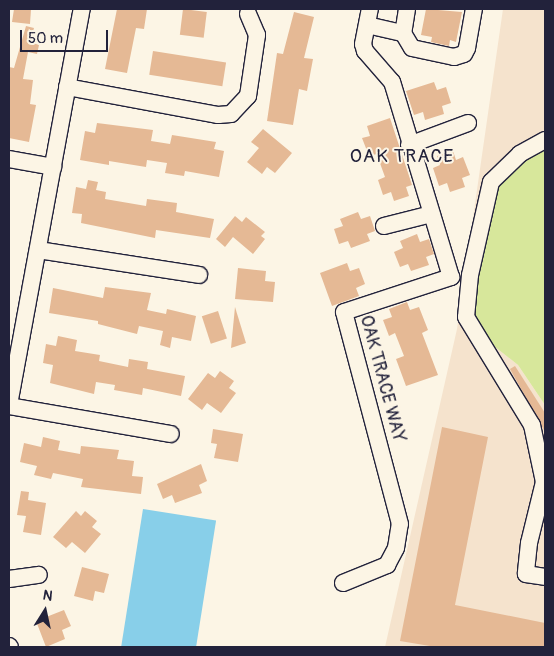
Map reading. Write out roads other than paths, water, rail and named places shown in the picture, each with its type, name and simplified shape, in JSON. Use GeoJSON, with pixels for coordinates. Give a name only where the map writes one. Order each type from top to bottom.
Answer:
{"type":"FeatureCollection","features":[{"type":"Feature","properties":{"kind":"street"},"geometry":{"type":"LineString","coordinates":[[82,9],[9,406],[171,434]]}},
{"type":"Feature","properties":{"kind":"street","name":"OAK TRACE WAY"},"geometry":{"type":"LineString","coordinates":[[343,583],[387,565],[396,548],[400,524],[344,312],[451,277],[409,145],[392,82],[365,51],[370,9]]}},
{"type":"Feature","properties":{"kind":"street"},"geometry":{"type":"LineString","coordinates":[[407,9],[402,33],[405,41],[414,50],[459,57],[469,41],[474,9]]}},
{"type":"Feature","properties":{"kind":"street"},"geometry":{"type":"LineString","coordinates":[[67,87],[218,115],[231,114],[248,96],[257,35],[248,14]]}},
{"type":"Feature","properties":{"kind":"street"},"geometry":{"type":"LineString","coordinates":[[367,25],[402,33]]}},
{"type":"Feature","properties":{"kind":"street"},"geometry":{"type":"LineString","coordinates":[[409,145],[468,123]]}},
{"type":"Feature","properties":{"kind":"street"},"geometry":{"type":"LineString","coordinates":[[545,140],[520,154],[491,182],[470,275],[466,317],[532,424],[544,482],[529,542],[526,574],[545,577]]}},
{"type":"Feature","properties":{"kind":"street"},"geometry":{"type":"LineString","coordinates":[[9,159],[53,167]]}},
{"type":"Feature","properties":{"kind":"street"},"geometry":{"type":"LineString","coordinates":[[384,226],[431,214]]}},
{"type":"Feature","properties":{"kind":"street"},"geometry":{"type":"LineString","coordinates":[[38,250],[199,276]]}},
{"type":"Feature","properties":{"kind":"street"},"geometry":{"type":"LineString","coordinates":[[9,578],[39,575]]}},
{"type":"Feature","properties":{"kind":"water"},"geometry":{"type":"Polygon","coordinates":[[[143,509],[216,521],[196,647],[121,646],[143,509]]]}},
{"type":"Feature","properties":{"kind":"district","name":"OAK TRACE"},"geometry":{"type":"Point","coordinates":[402,157]}}]}
